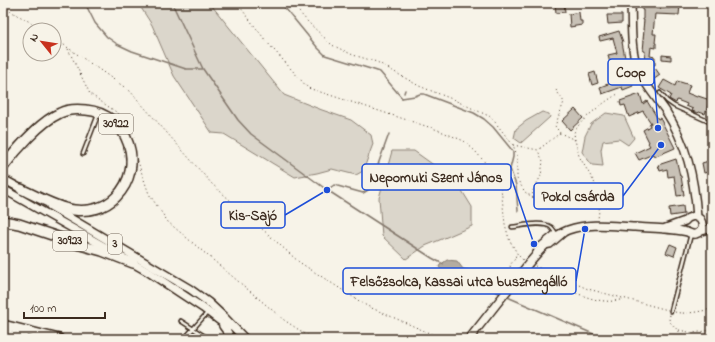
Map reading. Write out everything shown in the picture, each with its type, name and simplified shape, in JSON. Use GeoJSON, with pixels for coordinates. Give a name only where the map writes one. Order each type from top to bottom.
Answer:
{"type":"FeatureCollection","features":[{"type":"Feature","properties":{"kind":"highway","name":"30922"},"geometry":{"type":"LineString","coordinates":[[5,165],[50,118],[60,113],[78,109],[92,110],[108,117],[122,130],[127,139],[130,149],[131,165],[128,180],[122,191],[107,204],[89,211],[74,210],[48,202],[21,189]]}},
{"type":"Feature","properties":{"kind":"highway","name":"30923"},"geometry":{"type":"LineString","coordinates":[[3,221],[19,224],[102,251],[133,263]]}},
{"type":"Feature","properties":{"kind":"highway"},"geometry":{"type":"LineString","coordinates":[[3,324],[59,339]]}},
{"type":"Feature","properties":{"kind":"highway"},"geometry":{"type":"LineString","coordinates":[[3,334],[24,339]]}},
{"type":"Feature","properties":{"kind":"main road"},"geometry":{"type":"LineString","coordinates":[[631,3],[635,61],[643,79],[665,110],[680,137],[688,160],[700,219],[703,225],[701,231]]}},
{"type":"Feature","properties":{"kind":"main road","name":"3"},"geometry":{"type":"LineString","coordinates":[[3,179],[190,289],[208,302],[245,339]]}},
{"type":"Feature","properties":{"kind":"main road","name":"3"},"geometry":{"type":"LineString","coordinates":[[3,189],[150,273],[225,324],[239,339]]}},
{"type":"Feature","properties":{"kind":"main road"},"geometry":{"type":"LineString","coordinates":[[689,233],[685,227],[696,200]]}},
{"type":"Feature","properties":{"kind":"main road"},"geometry":{"type":"LineString","coordinates":[[663,229],[687,220],[691,216],[700,219],[712,227]]}},
{"type":"Feature","properties":{"kind":"main road"},"geometry":{"type":"LineString","coordinates":[[469,339],[542,248],[557,234],[576,228],[597,225],[663,229],[689,233],[697,233],[712,227]]}},
{"type":"Feature","properties":{"kind":"main road","name":"3"},"geometry":{"type":"LineString","coordinates":[[208,312],[220,322],[231,339]]}},
{"type":"Feature","properties":{"kind":"lane"},"geometry":{"type":"LineString","coordinates":[[660,93],[674,106],[712,123]]}},
{"type":"Feature","properties":{"kind":"lane"},"geometry":{"type":"LineString","coordinates":[[83,154],[99,112]]}},
{"type":"Feature","properties":{"kind":"lane"},"geometry":{"type":"LineString","coordinates":[[512,227],[542,224],[547,225],[557,234],[537,247],[534,251],[531,263]]}},
{"type":"Feature","properties":{"kind":"lane"},"geometry":{"type":"LineString","coordinates":[[542,248],[550,246],[562,237],[568,230]]}},
{"type":"Feature","properties":{"kind":"lane"},"geometry":{"type":"LineString","coordinates":[[672,311],[689,233]]}},
{"type":"Feature","properties":{"kind":"lane"},"geometry":{"type":"LineString","coordinates":[[184,339],[208,312]]}},
{"type":"Feature","properties":{"kind":"lane"},"geometry":{"type":"LineString","coordinates":[[181,321],[206,337]]}},
{"type":"Feature","properties":{"kind":"path"},"geometry":{"type":"LineString","coordinates":[[237,3],[266,41],[308,88],[438,130],[464,141],[496,175],[501,188],[505,224],[509,239],[520,258],[588,289],[678,313],[698,312],[712,309]]}},
{"type":"Feature","properties":{"kind":"path"},"geometry":{"type":"LineString","coordinates":[[292,3],[308,22],[332,45],[354,56],[377,62],[419,86],[491,117],[513,145],[516,155],[517,179],[525,192],[535,198],[547,202],[570,205],[600,204]]}},
{"type":"Feature","properties":{"kind":"path"},"geometry":{"type":"LineString","coordinates":[[3,7],[30,22]]}},
{"type":"Feature","properties":{"kind":"path"},"geometry":{"type":"LineString","coordinates":[[62,44],[130,90],[212,184],[299,262],[367,306],[443,339]]}},
{"type":"Feature","properties":{"kind":"path"},"geometry":{"type":"LineString","coordinates":[[68,48],[90,94],[119,114],[133,134],[134,140]]}},
{"type":"Feature","properties":{"kind":"path"},"geometry":{"type":"LineString","coordinates":[[556,90],[564,102],[555,126],[560,133],[575,140]]}},
{"type":"Feature","properties":{"kind":"path"},"geometry":{"type":"LineString","coordinates":[[597,225],[601,194],[579,156],[574,133],[580,124],[591,113],[618,94]]}},
{"type":"Feature","properties":{"kind":"path"},"geometry":{"type":"LineString","coordinates":[[513,145],[538,150],[560,133]]}},
{"type":"Feature","properties":{"kind":"path"},"geometry":{"type":"LineString","coordinates":[[535,198],[532,192],[541,176],[542,161],[538,150]]}},
{"type":"Feature","properties":{"kind":"path"},"geometry":{"type":"LineString","coordinates":[[138,161],[150,194],[168,222],[284,320],[313,339]]}},
{"type":"Feature","properties":{"kind":"path"},"geometry":{"type":"LineString","coordinates":[[516,253],[515,259],[510,265],[511,272],[516,276]]}},
{"type":"Feature","properties":{"kind":"path"},"geometry":{"type":"LineString","coordinates":[[520,279],[525,283],[549,281],[595,299],[615,301],[624,298]]}},
{"type":"Feature","properties":{"kind":"path"},"geometry":{"type":"LineString","coordinates":[[672,311],[669,319],[670,322],[686,339]]}},
{"type":"Feature","properties":{"kind":"path"},"geometry":{"type":"LineString","coordinates":[[678,330],[693,333],[712,330]]}},
{"type":"Feature","properties":{"kind":"shaded area"},"geometry":{"type":"Polygon","coordinates":[[[138,3],[208,3],[284,95],[351,120],[371,135],[373,144],[363,171],[356,175],[332,169],[295,177],[224,134],[212,133],[174,76],[152,25],[138,3]]]}},
{"type":"Feature","properties":{"kind":"shaded area"},"geometry":{"type":"Polygon","coordinates":[[[542,112],[549,114],[550,117],[521,143],[514,138],[516,129],[526,121],[542,112]]]}},
{"type":"Feature","properties":{"kind":"shaded area"},"geometry":{"type":"Polygon","coordinates":[[[606,113],[624,116],[634,138],[628,145],[619,139],[603,141],[601,150],[603,166],[592,165],[582,152],[585,136],[591,124],[606,113]]]}},
{"type":"Feature","properties":{"kind":"shaded area"},"geometry":{"type":"Polygon","coordinates":[[[392,151],[414,151],[456,181],[472,207],[472,226],[425,246],[406,259],[382,236],[379,198],[392,151]]]}},
{"type":"Feature","properties":{"kind":"shaded area"},"geometry":{"type":"Polygon","coordinates":[[[447,260],[457,261],[463,269],[472,271],[475,275],[475,279],[469,284],[463,284],[452,279],[439,267],[447,260]]]}},
{"type":"Feature","properties":{"kind":"building"},"geometry":{"type":"Polygon","coordinates":[[[555,3],[564,3],[565,12],[556,13],[555,3]]]}},
{"type":"Feature","properties":{"kind":"building"},"geometry":{"type":"Polygon","coordinates":[[[642,3],[653,3],[652,7],[670,8],[670,5],[680,5],[679,15],[655,14],[653,34],[656,34],[656,48],[651,47],[650,56],[655,57],[655,65],[644,64],[644,20],[642,3]]]}},
{"type":"Feature","properties":{"kind":"building"},"geometry":{"type":"Polygon","coordinates":[[[579,12],[582,25],[570,27],[569,14],[579,12]]]}},
{"type":"Feature","properties":{"kind":"building"},"geometry":{"type":"Polygon","coordinates":[[[607,15],[622,15],[622,23],[608,24],[607,15]]]}},
{"type":"Feature","properties":{"kind":"building"},"geometry":{"type":"Polygon","coordinates":[[[619,31],[623,42],[627,73],[633,86],[623,90],[622,87],[602,94],[600,87],[619,80],[615,67],[611,68],[608,55],[617,53],[613,38],[600,41],[599,37],[619,31]]]}},
{"type":"Feature","properties":{"kind":"building"},"geometry":{"type":"Polygon","coordinates":[[[662,55],[671,56],[671,60],[662,59],[662,55]]]}},
{"type":"Feature","properties":{"kind":"building"},"geometry":{"type":"Polygon","coordinates":[[[655,68],[660,75],[653,80],[648,73],[655,68]]]}},
{"type":"Feature","properties":{"kind":"building"},"geometry":{"type":"Polygon","coordinates":[[[595,72],[598,83],[592,85],[589,74],[595,72]]]}},
{"type":"Feature","properties":{"kind":"building"},"geometry":{"type":"Polygon","coordinates":[[[664,80],[675,86],[677,81],[690,85],[687,93],[710,100],[705,114],[692,111],[693,109],[686,106],[687,104],[677,100],[676,103],[669,99],[671,95],[659,88],[664,80]]]}},
{"type":"Feature","properties":{"kind":"building"},"geometry":{"type":"Polygon","coordinates":[[[640,94],[643,104],[647,101],[658,119],[660,118],[675,148],[654,157],[653,154],[639,160],[635,153],[650,146],[643,130],[650,126],[649,124],[651,123],[643,111],[629,117],[625,105],[621,106],[620,101],[640,94]]]}},
{"type":"Feature","properties":{"kind":"building"},"geometry":{"type":"Polygon","coordinates":[[[575,109],[583,118],[570,130],[562,121],[575,109]]]}},
{"type":"Feature","properties":{"kind":"building"},"geometry":{"type":"Polygon","coordinates":[[[676,159],[684,195],[677,196],[674,176],[668,177],[667,169],[660,171],[658,165],[676,159]]]}},
{"type":"Feature","properties":{"kind":"building"},"geometry":{"type":"Polygon","coordinates":[[[712,160],[712,171],[704,173],[702,163],[712,160]]]}},
{"type":"Feature","properties":{"kind":"building"},"geometry":{"type":"Polygon","coordinates":[[[683,206],[684,214],[670,216],[669,208],[683,206]]]}},
{"type":"Feature","properties":{"kind":"building"},"geometry":{"type":"Polygon","coordinates":[[[670,244],[677,247],[674,256],[666,253],[670,244]]]}},
{"type":"Feature","properties":{"kind":"waterway"},"geometry":{"type":"LineString","coordinates":[[85,3],[95,23],[107,37],[117,44],[132,51],[186,69],[202,69]]}},
{"type":"Feature","properties":{"kind":"waterway"},"geometry":{"type":"LineString","coordinates":[[172,3],[203,69],[238,120],[251,134],[327,190],[443,264]]}},
{"type":"Feature","properties":{"kind":"waterway"},"geometry":{"type":"LineString","coordinates":[[281,3],[325,55],[380,72],[402,98]]}},
{"type":"Feature","properties":{"kind":"waterway"},"geometry":{"type":"LineString","coordinates":[[402,98],[424,94],[474,113],[493,127],[513,152],[510,169],[516,185],[518,211]]}},
{"type":"Feature","properties":{"kind":"waterway"},"geometry":{"type":"LineString","coordinates":[[327,190],[334,185],[363,193],[368,190],[389,134]]}},
{"type":"Feature","properties":{"kind":"waterway"},"geometry":{"type":"LineString","coordinates":[[471,279],[482,286],[502,294]]}},
{"type":"Feature","properties":{"kind":"waterway"},"geometry":{"type":"LineString","coordinates":[[505,296],[605,339]]}},
{"type":"Feature","properties":{"kind":"place","name":"Coop"},"geometry":{"type":"Point","coordinates":[658,128]}},
{"type":"Feature","properties":{"kind":"place","name":"Pokol csárda"},"geometry":{"type":"Point","coordinates":[661,145]}},
{"type":"Feature","properties":{"kind":"place","name":"Kis-Sajó"},"geometry":{"type":"Point","coordinates":[327,190]}},
{"type":"Feature","properties":{"kind":"place","name":"Felsőzsolca, Kassai utca buszmegálló"},"geometry":{"type":"Point","coordinates":[585,229]}},
{"type":"Feature","properties":{"kind":"place","name":"Nepomuki Szent János"},"geometry":{"type":"Point","coordinates":[534,244]}}]}
